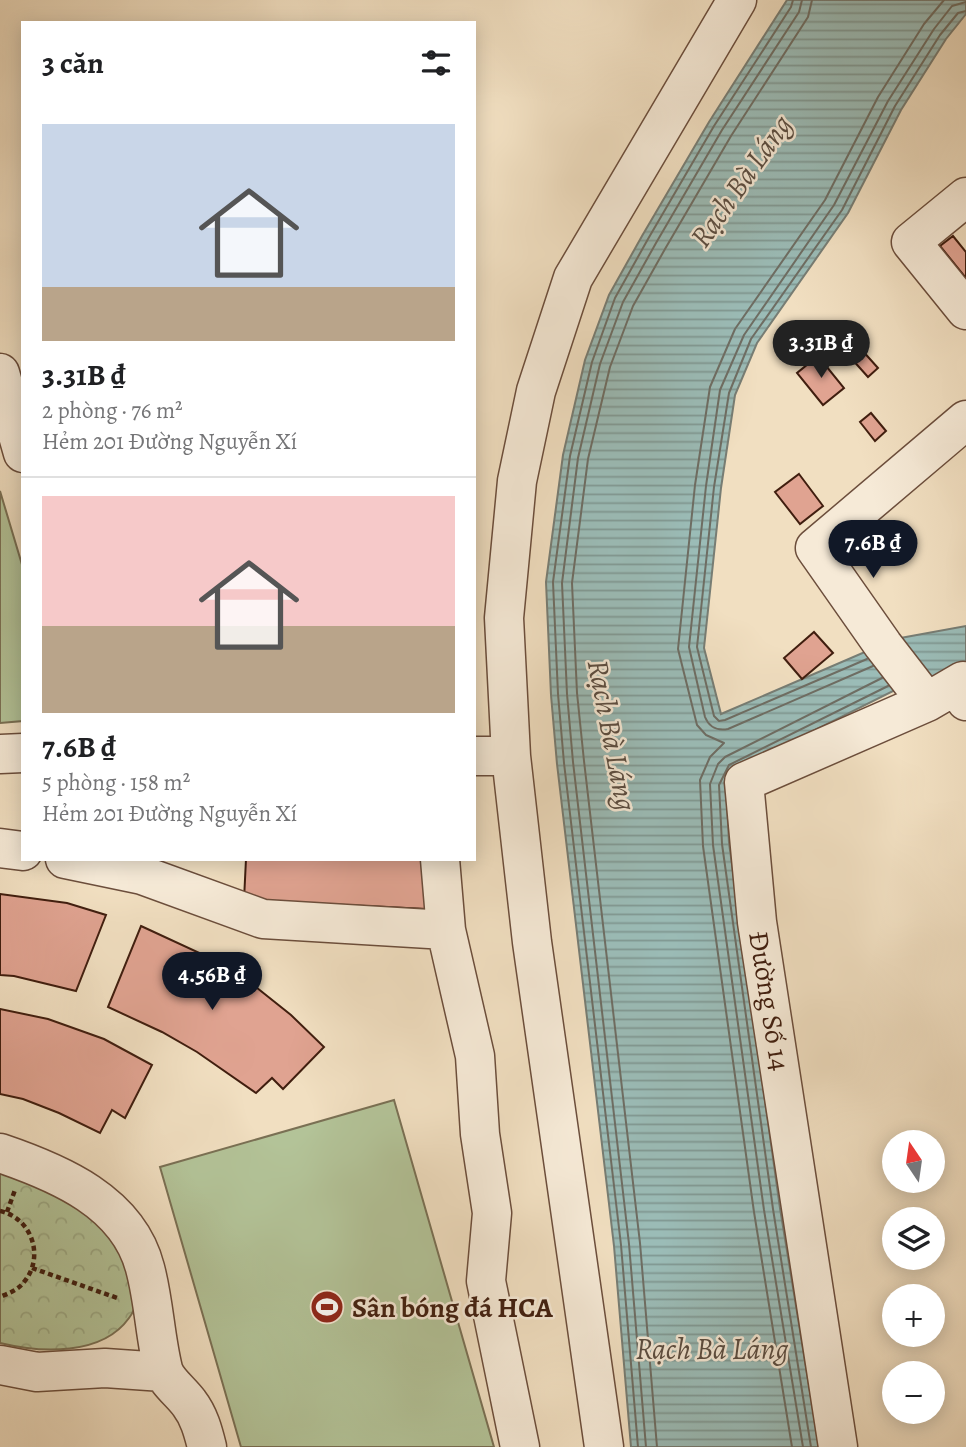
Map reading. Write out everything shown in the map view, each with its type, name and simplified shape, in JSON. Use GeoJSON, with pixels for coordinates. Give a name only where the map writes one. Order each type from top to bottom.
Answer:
{"type":"FeatureCollection","features":[{"type":"Feature","properties":{"kind":"street"},"geometry":{"type":"LineString","coordinates":[[604,1447],[532,942],[493,756],[504,618],[517,481],[536,391],[573,278],[737,0]]}},
{"type":"Feature","properties":{"kind":"street"},"geometry":{"type":"LineString","coordinates":[[966,197],[911,242],[966,310]]}},
{"type":"Feature","properties":{"kind":"street"},"geometry":{"type":"LineString","coordinates":[[0,373],[21,446]]}},
{"type":"Feature","properties":{"kind":"street"},"geometry":{"type":"LineString","coordinates":[[965,687],[917,690],[815,548],[966,420]]}},
{"type":"Feature","properties":{"kind":"street","name":"Đường Số 14"},"geometry":{"type":"LineString","coordinates":[[838,1447],[757,922],[744,782],[917,690]]}},
{"type":"Feature","properties":{"kind":"street"},"geometry":{"type":"LineString","coordinates":[[0,754],[21,754]]}},
{"type":"Feature","properties":{"kind":"street"},"geometry":{"type":"LineString","coordinates":[[0,848],[21,851]]}},
{"type":"Feature","properties":{"kind":"street"},"geometry":{"type":"LineString","coordinates":[[88,861],[155,867],[263,919],[446,930]]}},
{"type":"Feature","properties":{"kind":"street"},"geometry":{"type":"LineString","coordinates":[[440,861],[446,930],[475,1056],[480,1134],[492,1213],[486,1281],[520,1447]]}},
{"type":"Feature","properties":{"kind":"street"},"geometry":{"type":"LineString","coordinates":[[0,1153],[44,1169],[84,1190],[116,1216],[136,1240],[155,1312],[163,1372],[195,1412],[207,1447]]}},
{"type":"Feature","properties":{"kind":"street"},"geometry":{"type":"LineString","coordinates":[[0,1366],[37,1372],[105,1368],[163,1372]]}},
{"type":"Feature","properties":{"kind":"path"},"geometry":{"type":"LineString","coordinates":[[0,1211],[17,1218],[27,1228],[33,1241],[35,1256],[24,1282],[13,1292],[0,1297]]}},
{"type":"Feature","properties":{"kind":"path"},"geometry":{"type":"LineString","coordinates":[[32,1268],[155,1312]]}},
{"type":"Feature","properties":{"kind":"green space"},"geometry":{"type":"Polygon","coordinates":[[[0,491],[21,561],[21,721],[0,723],[0,491]]]}},
{"type":"Feature","properties":{"kind":"green space","name":"Sân bóng đá HCA"},"geometry":{"type":"Polygon","coordinates":[[[394,1100],[494,1447],[241,1447],[160,1167],[394,1100]]]}},
{"type":"Feature","properties":{"kind":"green space"},"geometry":{"type":"Polygon","coordinates":[[[0,1171],[46,1189],[77,1206],[103,1226],[117,1242],[135,1301],[130,1316],[117,1330],[87,1345],[52,1350],[0,1343],[0,1171]]]}},
{"type":"Feature","properties":{"kind":"water","name":"Rạch Bà Láng"},"geometry":{"type":"Polygon","coordinates":[[[787,0],[966,0],[966,14],[946,39],[901,110],[848,213],[757,343],[735,395],[721,488],[704,648],[721,714],[895,639],[966,626],[966,672],[919,678],[733,771],[726,785],[729,843],[780,1208],[819,1447],[631,1447],[614,1246],[557,764],[546,582],[563,455],[585,360],[609,295],[709,122],[787,0]]]}},
{"type":"Feature","properties":{"kind":"building"},"geometry":{"type":"Polygon","coordinates":[[[953,236],[966,252],[966,278],[940,246],[953,236]]]}},
{"type":"Feature","properties":{"kind":"building"},"geometry":{"type":"Polygon","coordinates":[[[843,329],[878,368],[868,377],[833,338],[843,329]]]}},
{"type":"Feature","properties":{"kind":"building"},"geometry":{"type":"Polygon","coordinates":[[[818,356],[844,388],[823,405],[797,373],[818,356]]]}},
{"type":"Feature","properties":{"kind":"building"},"geometry":{"type":"Polygon","coordinates":[[[871,413],[886,431],[875,441],[860,422],[871,413]]]}},
{"type":"Feature","properties":{"kind":"building"},"geometry":{"type":"Polygon","coordinates":[[[799,474],[823,506],[800,524],[775,492],[799,474]]]}},
{"type":"Feature","properties":{"kind":"building"},"geometry":{"type":"Polygon","coordinates":[[[814,632],[833,653],[802,679],[784,658],[814,632]]]}},
{"type":"Feature","properties":{"kind":"building"},"geometry":{"type":"Polygon","coordinates":[[[246,861],[429,861],[427,909],[244,900],[246,861]]]}},
{"type":"Feature","properties":{"kind":"building"},"geometry":{"type":"Polygon","coordinates":[[[0,894],[67,903],[106,915],[76,991],[0,975],[0,894]]]}},
{"type":"Feature","properties":{"kind":"building"},"geometry":{"type":"Polygon","coordinates":[[[141,926],[232,968],[291,1015],[324,1047],[283,1089],[272,1078],[256,1093],[197,1052],[108,1007],[141,926]]]}},
{"type":"Feature","properties":{"kind":"building"},"geometry":{"type":"Polygon","coordinates":[[[0,1009],[48,1019],[104,1039],[152,1065],[125,1118],[112,1110],[100,1133],[59,1113],[23,1099],[0,1094],[0,1009]]]}},
{"type":"Feature","properties":{"kind":"place","name":"Sân bóng đá HCA"},"geometry":{"type":"Point","coordinates":[327,1307]}}]}
